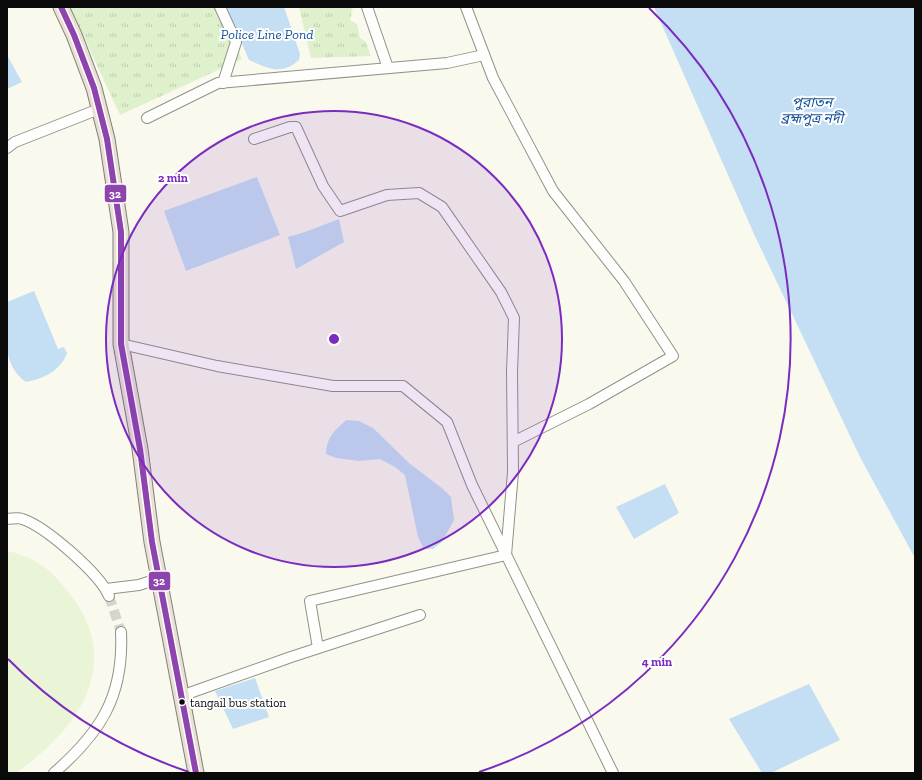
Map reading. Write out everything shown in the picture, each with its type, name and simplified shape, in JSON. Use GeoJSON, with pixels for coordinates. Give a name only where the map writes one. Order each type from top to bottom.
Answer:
{"type":"FeatureCollection","features":[{"type":"Feature","properties":{"kind":"highway"},"geometry":{"type":"LineString","coordinates":[[61,7],[94,88],[107,139],[120,232],[121,344],[140,449],[152,542],[196,773]]}},
{"type":"Feature","properties":{"kind":"street"},"geometry":{"type":"LineString","coordinates":[[220,7],[236,42],[223,82]]}},
{"type":"Feature","properties":{"kind":"street"},"geometry":{"type":"LineString","coordinates":[[367,7],[388,68]]}},
{"type":"Feature","properties":{"kind":"street"},"geometry":{"type":"LineString","coordinates":[[466,7],[493,78],[553,191],[624,281],[674,356],[589,404],[512,442]]}},
{"type":"Feature","properties":{"kind":"street"},"geometry":{"type":"LineString","coordinates":[[147,118],[218,83],[223,82],[447,63],[484,55]]}},
{"type":"Feature","properties":{"kind":"street"},"geometry":{"type":"LineString","coordinates":[[7,148],[15,142],[99,109]]}},
{"type":"Feature","properties":{"kind":"street"},"geometry":{"type":"LineString","coordinates":[[254,139],[290,127],[296,127],[323,186],[340,211],[387,195],[419,192],[442,207],[501,292],[514,318],[512,372],[513,472],[506,556]]}},
{"type":"Feature","properties":{"kind":"street"},"geometry":{"type":"LineString","coordinates":[[121,344],[217,366],[333,386],[403,386],[448,422],[472,485],[613,773]]}},
{"type":"Feature","properties":{"kind":"street"},"geometry":{"type":"LineString","coordinates":[[7,519],[21,518],[39,527],[87,567],[107,592],[139,585],[160,578]]}},
{"type":"Feature","properties":{"kind":"street"},"geometry":{"type":"LineString","coordinates":[[318,648],[310,601],[506,556]]}},
{"type":"Feature","properties":{"kind":"street"},"geometry":{"type":"LineString","coordinates":[[181,696],[318,648],[420,615]]}},
{"type":"Feature","properties":{"kind":"street"},"geometry":{"type":"LineString","coordinates":[[54,773],[85,744],[110,706],[118,678],[122,652],[120,632]]}},
{"type":"Feature","properties":{"kind":"green space"},"geometry":{"type":"Polygon","coordinates":[[[70,7],[217,7],[242,59],[120,115],[70,7]]]}},
{"type":"Feature","properties":{"kind":"green space"},"geometry":{"type":"Polygon","coordinates":[[[299,7],[353,7],[350,20],[357,24],[360,38],[366,42],[371,56],[311,58],[299,7]]]}},
{"type":"Feature","properties":{"kind":"green space"},"geometry":{"type":"Polygon","coordinates":[[[7,551],[36,561],[56,578],[70,594],[86,621],[93,646],[93,671],[86,694],[74,716],[58,737],[38,756],[16,773],[7,773],[7,551]]]}},
{"type":"Feature","properties":{"kind":"water","name":"Police Line Pond"},"geometry":{"type":"Polygon","coordinates":[[[226,7],[284,7],[300,54],[299,60],[286,68],[274,69],[262,66],[249,60],[226,7]]]}},
{"type":"Feature","properties":{"kind":"water","name":"পুরাতন ব্রহ্মপুত্র নদী"},"geometry":{"type":"Polygon","coordinates":[[[654,7],[915,7],[915,558],[860,457],[754,234],[654,7]]]}},
{"type":"Feature","properties":{"kind":"water"},"geometry":{"type":"Polygon","coordinates":[[[7,55],[22,82],[7,89],[7,55]]]}},
{"type":"Feature","properties":{"kind":"water"},"geometry":{"type":"Polygon","coordinates":[[[257,177],[280,235],[186,271],[164,211],[257,177]]]}},
{"type":"Feature","properties":{"kind":"water"},"geometry":{"type":"Polygon","coordinates":[[[339,219],[344,242],[296,269],[288,237],[339,219]]]}},
{"type":"Feature","properties":{"kind":"water"},"geometry":{"type":"Polygon","coordinates":[[[34,291],[58,349],[64,347],[67,353],[61,364],[51,373],[39,379],[26,382],[18,375],[12,366],[9,356],[6,335],[7,302],[34,291]]]}},
{"type":"Feature","properties":{"kind":"water"},"geometry":{"type":"Polygon","coordinates":[[[346,420],[359,421],[373,428],[409,463],[451,497],[454,520],[442,542],[433,549],[424,549],[418,537],[405,475],[395,467],[380,459],[359,461],[336,458],[326,454],[330,438],[346,420]]]}},
{"type":"Feature","properties":{"kind":"water"},"geometry":{"type":"Polygon","coordinates":[[[665,484],[679,513],[634,539],[616,507],[665,484]]]}},
{"type":"Feature","properties":{"kind":"water"},"geometry":{"type":"Polygon","coordinates":[[[255,678],[269,717],[233,729],[215,691],[255,678]]]}},
{"type":"Feature","properties":{"kind":"water"},"geometry":{"type":"Polygon","coordinates":[[[809,684],[840,740],[771,773],[762,773],[729,719],[809,684]]]}},
{"type":"Feature","properties":{"kind":"tunnel"},"geometry":{"type":"LineString","coordinates":[[109,596],[121,632]]}},
{"type":"Feature","properties":{"kind":"transit line","name":"32"},"geometry":{"type":"LineString","coordinates":[[61,7],[74,35],[94,88],[107,139],[121,232],[121,344],[140,449],[152,542],[196,773]]}},
{"type":"Feature","properties":{"kind":"place","name":"tangail bus station"},"geometry":{"type":"Point","coordinates":[182,702]}}]}
